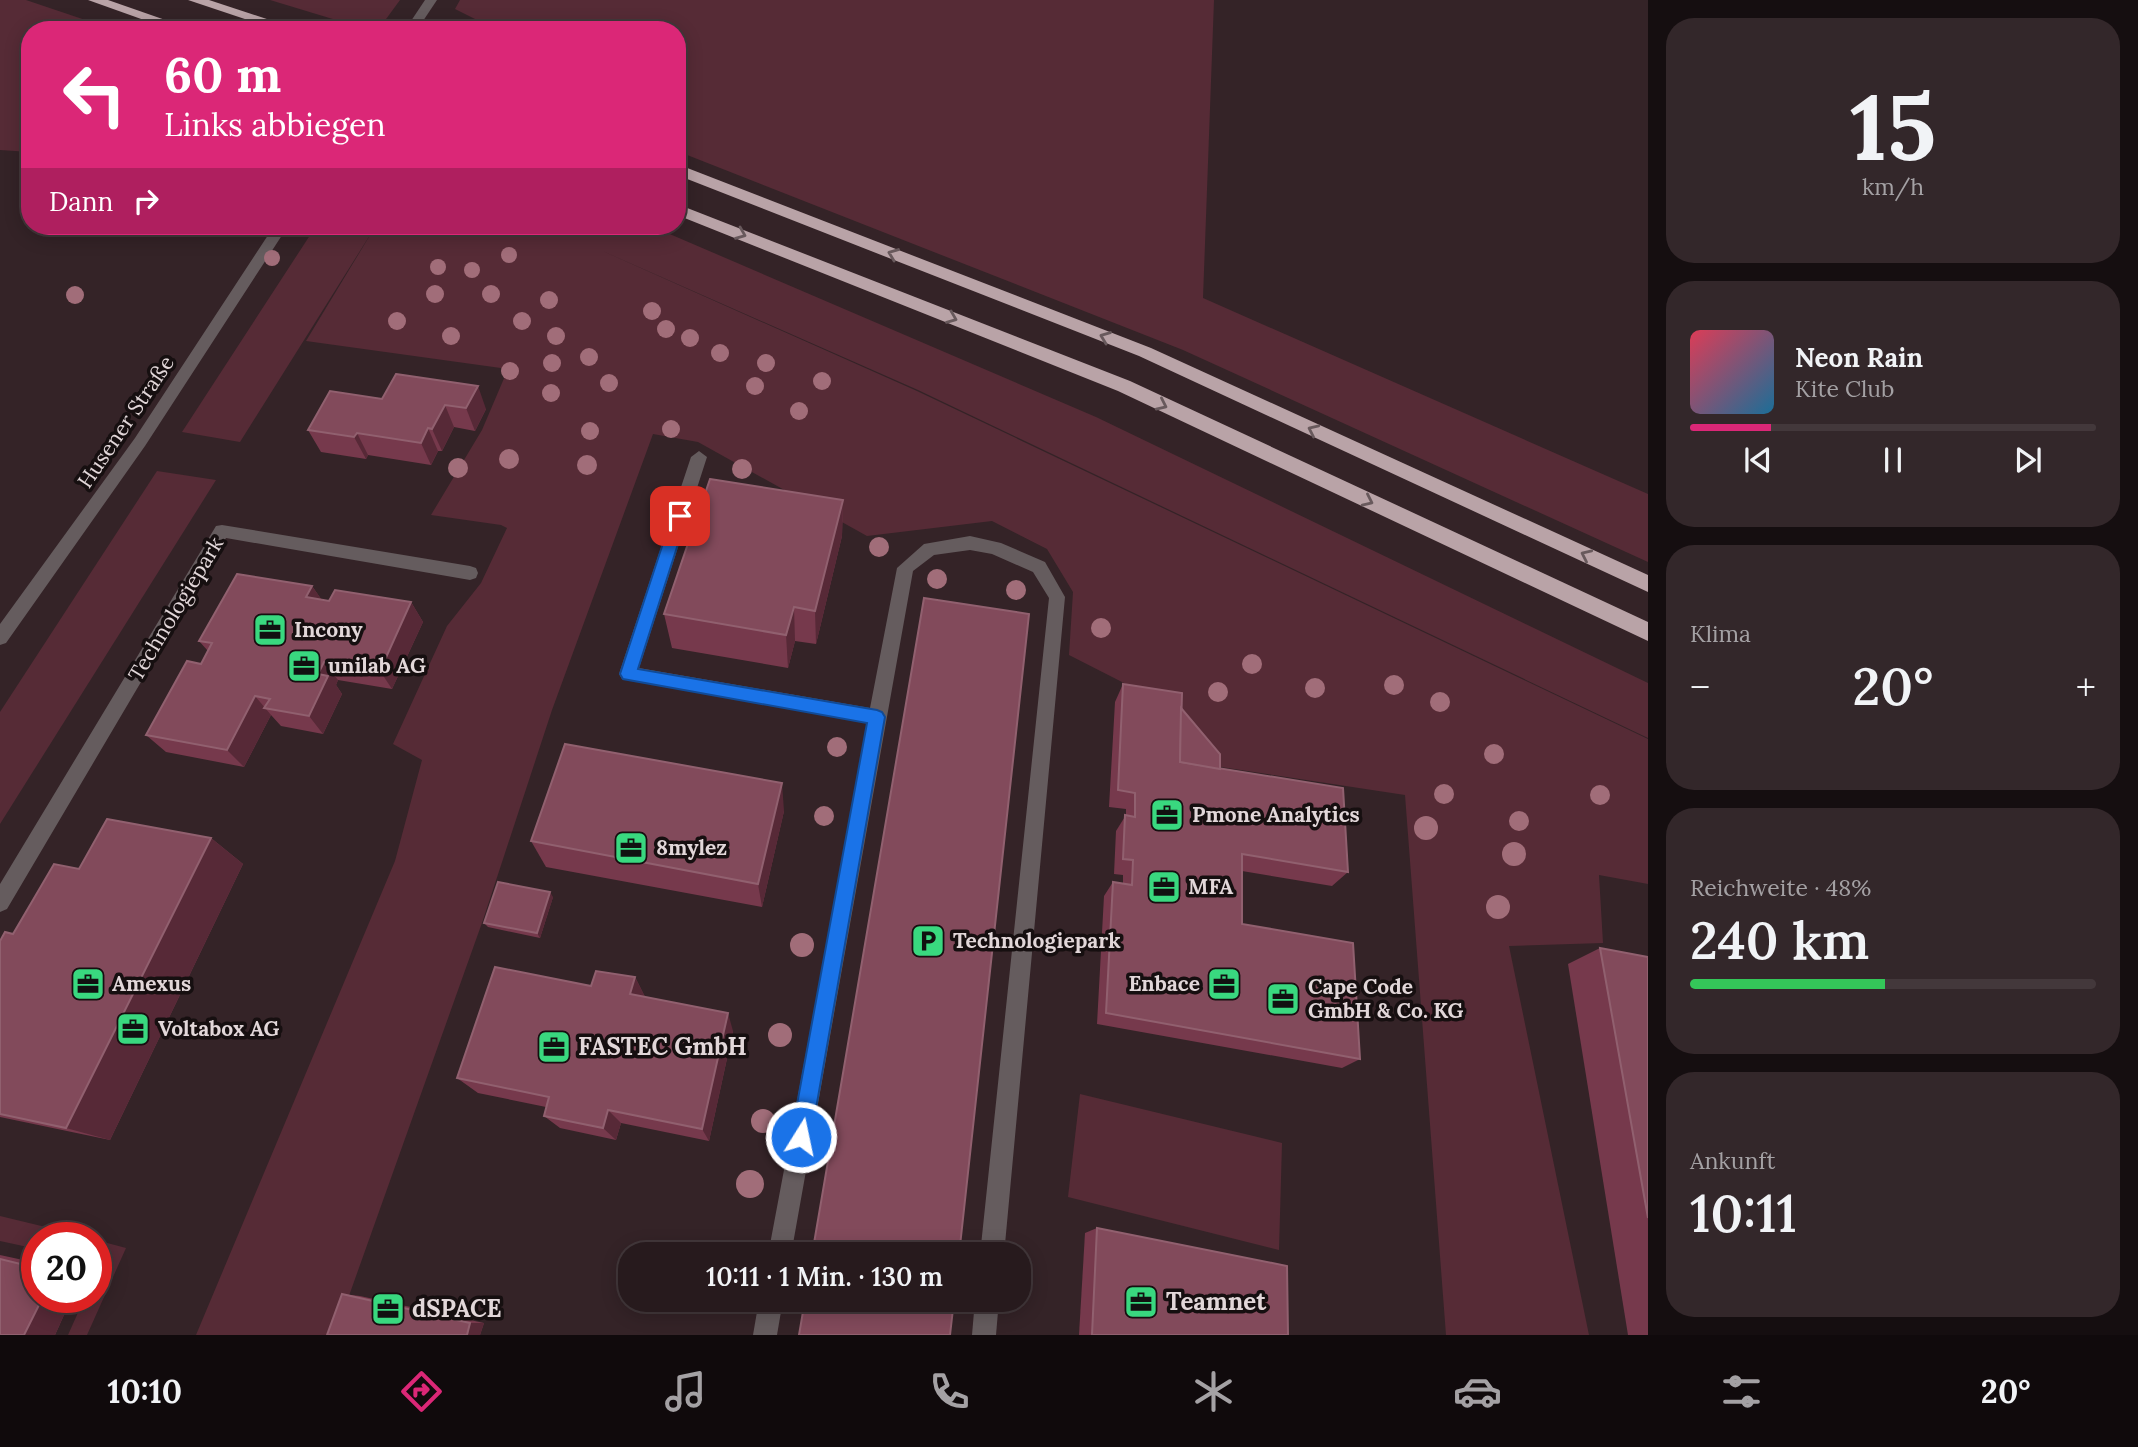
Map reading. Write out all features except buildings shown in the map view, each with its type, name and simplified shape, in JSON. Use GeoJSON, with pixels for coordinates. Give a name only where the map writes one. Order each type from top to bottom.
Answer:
{"type":"FeatureCollection","features":[{"type":"Feature","properties":{"kind":"highway"},"geometry":{"type":"LineString","coordinates":[[95,0],[159,21]]}},
{"type":"Feature","properties":{"kind":"highway"},"geometry":{"type":"LineString","coordinates":[[195,0],[264,21]]}},
{"type":"Feature","properties":{"kind":"highway"},"geometry":{"type":"LineString","coordinates":[[686,173],[1144,352],[1648,584]]}},
{"type":"Feature","properties":{"kind":"highway"},"geometry":{"type":"LineString","coordinates":[[686,213],[1124,386],[1648,632]]}},
{"type":"Feature","properties":{"kind":"street"},"geometry":{"type":"LineString","coordinates":[[417,21],[431,0]]}},
{"type":"Feature","properties":{"kind":"street","name":"Husener Straße"},"geometry":{"type":"LineString","coordinates":[[0,638],[140,442],[275,235]]}},
{"type":"Feature","properties":{"kind":"street"},"geometry":{"type":"LineString","coordinates":[[699,457],[628,674],[877,717]]}},
{"type":"Feature","properties":{"kind":"street","name":"Technologiepark"},"geometry":{"type":"LineString","coordinates":[[0,902],[222,531],[470,572]]}},
{"type":"Feature","properties":{"kind":"street"},"geometry":{"type":"LineString","coordinates":[[781,1242],[905,568],[930,549],[970,543],[995,548],[1039,567],[1057,597],[993,1242]]}},
{"type":"Feature","properties":{"kind":"street"},"geometry":{"type":"LineString","coordinates":[[765,1335],[769,1312]]}},
{"type":"Feature","properties":{"kind":"street"},"geometry":{"type":"LineString","coordinates":[[984,1335],[986,1312]]}},
{"type":"Feature","properties":{"kind":"shaded area"},"geometry":{"type":"Polygon","coordinates":[[[0,0],[26,0],[88,21],[21,21],[21,151],[0,150],[0,0]]]}},
{"type":"Feature","properties":{"kind":"shaded area"},"geometry":{"type":"Polygon","coordinates":[[[270,0],[400,0],[385,21],[339,21],[270,0]]]}},
{"type":"Feature","properties":{"kind":"shaded area"},"geometry":{"type":"Polygon","coordinates":[[[460,0],[1214,0],[1203,298],[1648,494],[1648,562],[1183,350],[686,155],[686,21],[479,21],[455,9],[460,0]]]}},
{"type":"Feature","properties":{"kind":"shaded area"},"geometry":{"type":"Polygon","coordinates":[[[310,235],[370,235],[240,442],[182,432],[310,235]]]}},
{"type":"Feature","properties":{"kind":"shaded area"},"geometry":{"type":"Polygon","coordinates":[[[370,235],[672,235],[1096,417],[1648,683],[1648,738],[918,390],[598,249],[917,391],[1648,739],[1648,884],[1599,875],[1603,943],[1509,946],[1589,1335],[1446,1335],[1405,795],[1221,767],[1175,709],[1069,655],[1073,592],[1047,549],[992,521],[867,536],[698,442],[653,434],[552,710],[483,920],[335,1335],[196,1335],[395,861],[422,760],[393,744],[447,626],[481,583],[507,528],[431,515],[482,430],[508,369],[306,341],[370,235]]]}},
{"type":"Feature","properties":{"kind":"shaded area"},"geometry":{"type":"Polygon","coordinates":[[[157,471],[216,480],[0,824],[0,712],[157,471]]]}},
{"type":"Feature","properties":{"kind":"shaded area"},"geometry":{"type":"Polygon","coordinates":[[[1080,1094],[1282,1143],[1279,1250],[1068,1197],[1080,1094]]]}},
{"type":"Feature","properties":{"kind":"shaded area"},"geometry":{"type":"Polygon","coordinates":[[[0,1216],[25,1222],[21,1222],[21,1246],[0,1241],[0,1216]]]}},
{"type":"Feature","properties":{"kind":"shaded area"},"geometry":{"type":"Polygon","coordinates":[[[112,1244],[126,1248],[112,1279],[112,1244]]]}},
{"type":"Feature","properties":{"kind":"shaded area"},"geometry":{"type":"Polygon","coordinates":[[[78,1313],[97,1313],[87,1335],[68,1335],[78,1313]]]}},
{"type":"Feature","properties":{"kind":"place","name":"Incony"},"geometry":{"type":"Point","coordinates":[270,630]}},
{"type":"Feature","properties":{"kind":"place","name":"unilab AG"},"geometry":{"type":"Point","coordinates":[304,666]}},
{"type":"Feature","properties":{"kind":"place","name":"Pmone Analytics"},"geometry":{"type":"Point","coordinates":[1167,815]}},
{"type":"Feature","properties":{"kind":"place","name":"8mylez"},"geometry":{"type":"Point","coordinates":[631,848]}},
{"type":"Feature","properties":{"kind":"place","name":"MFA"},"geometry":{"type":"Point","coordinates":[1164,887]}},
{"type":"Feature","properties":{"kind":"place","name":"Technologiepark"},"geometry":{"type":"Point","coordinates":[928,941]}},
{"type":"Feature","properties":{"kind":"place","name":"Amexus"},"geometry":{"type":"Point","coordinates":[88,984]}},
{"type":"Feature","properties":{"kind":"place","name":"Enbace"},"geometry":{"type":"Point","coordinates":[1224,984]}},
{"type":"Feature","properties":{"kind":"place","name":"Cape Code GmbH & Co. KG"},"geometry":{"type":"Point","coordinates":[1283,999]}},
{"type":"Feature","properties":{"kind":"place","name":"Voltabox AG"},"geometry":{"type":"Point","coordinates":[133,1029]}},
{"type":"Feature","properties":{"kind":"place","name":"FASTEC GmbH"},"geometry":{"type":"Point","coordinates":[554,1047]}},
{"type":"Feature","properties":{"kind":"place","name":"Teamnet"},"geometry":{"type":"Point","coordinates":[1141,1302]}},
{"type":"Feature","properties":{"kind":"place","name":"dSPACE"},"geometry":{"type":"Point","coordinates":[388,1309]}},
{"type":"Feature","properties":{"kind":"route"},"geometry":{"type":"LineString","coordinates":[[680,516],[628,674],[877,717],[801,1137]]}}]}
